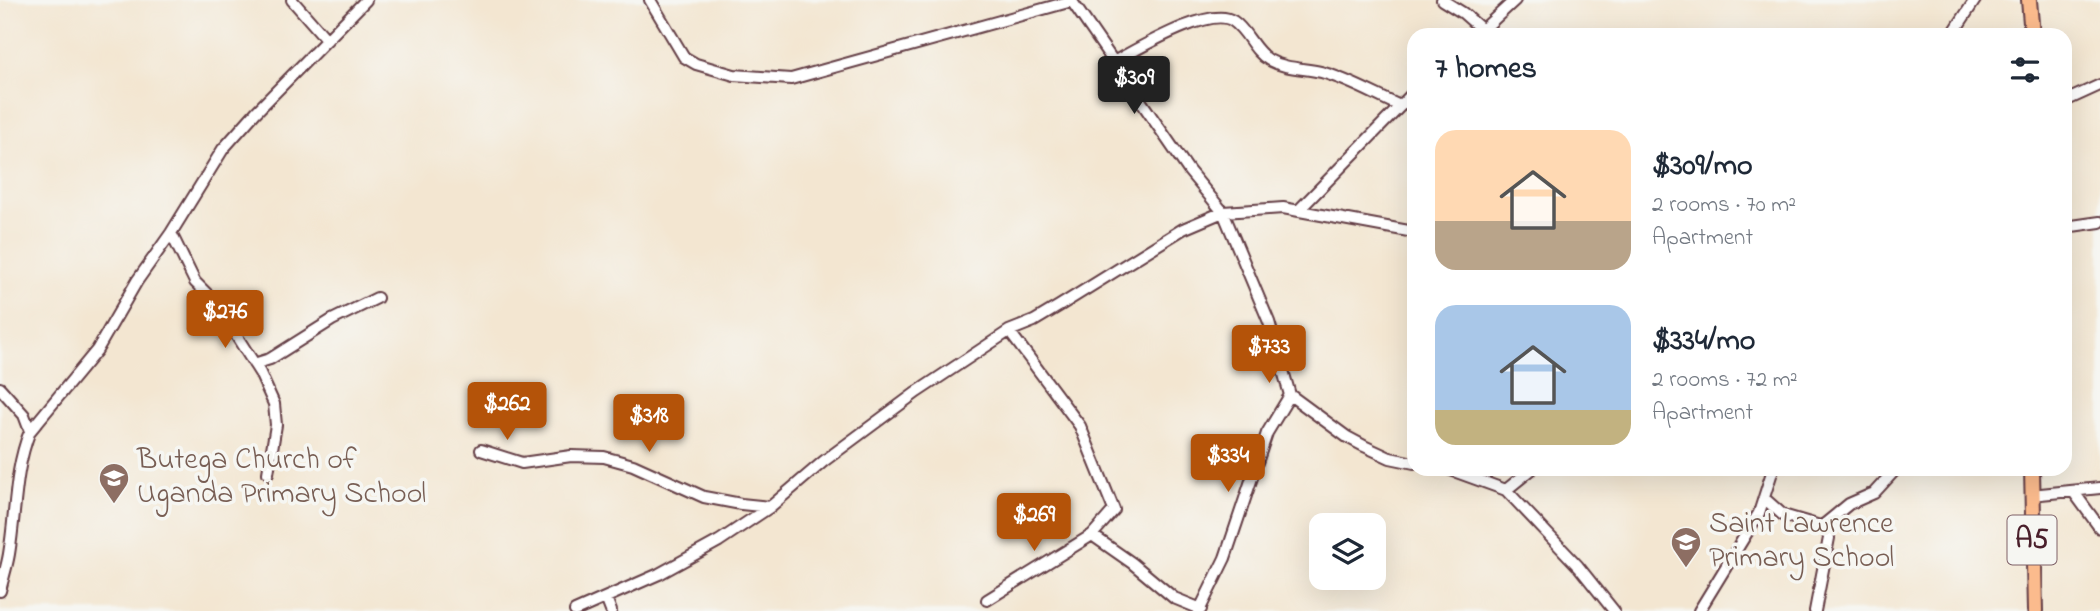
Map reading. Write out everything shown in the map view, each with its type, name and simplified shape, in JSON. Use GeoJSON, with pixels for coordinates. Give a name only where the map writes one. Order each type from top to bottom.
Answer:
{"type":"FeatureCollection","features":[{"type":"Feature","properties":{"kind":"main road"},"geometry":{"type":"LineString","coordinates":[[2029,0],[2031,28]]}},
{"type":"Feature","properties":{"kind":"main road","name":"A5"},"geometry":{"type":"LineString","coordinates":[[2032,476],[2035,611]]}},
{"type":"Feature","properties":{"kind":"street"},"geometry":{"type":"LineString","coordinates":[[292,0],[327,40]]}},
{"type":"Feature","properties":{"kind":"street"},"geometry":{"type":"LineString","coordinates":[[0,590],[9,556],[17,483],[30,431],[97,350],[137,281],[172,233],[223,149],[366,0]]}},
{"type":"Feature","properties":{"kind":"street"},"geometry":{"type":"LineString","coordinates":[[650,0],[684,57],[696,64],[734,75],[791,79],[1072,0],[1189,171],[1223,212],[1269,322],[1290,395],[1347,437],[1390,458],[1407,462]]}},
{"type":"Feature","properties":{"kind":"street"},"geometry":{"type":"LineString","coordinates":[[1442,0],[1477,28]]}},
{"type":"Feature","properties":{"kind":"street"},"geometry":{"type":"LineString","coordinates":[[1488,28],[1516,0]]}},
{"type":"Feature","properties":{"kind":"street"},"geometry":{"type":"LineString","coordinates":[[1957,28],[1975,0]]}},
{"type":"Feature","properties":{"kind":"street"},"geometry":{"type":"LineString","coordinates":[[1115,61],[1178,30],[1216,16],[1233,21],[1258,52],[1269,60],[1288,67],[1321,72],[1400,106]]}},
{"type":"Feature","properties":{"kind":"street"},"geometry":{"type":"LineString","coordinates":[[2072,98],[2100,85]]}},
{"type":"Feature","properties":{"kind":"street"},"geometry":{"type":"LineString","coordinates":[[1298,211],[1407,99]]}},
{"type":"Feature","properties":{"kind":"street"},"geometry":{"type":"LineString","coordinates":[[575,611],[694,555],[770,507],[824,461],[918,392],[1009,331],[1051,311],[1183,229],[1223,212],[1283,208],[1407,231]]}},
{"type":"Feature","properties":{"kind":"street"},"geometry":{"type":"LineString","coordinates":[[2072,226],[2100,222]]}},
{"type":"Feature","properties":{"kind":"street"},"geometry":{"type":"LineString","coordinates":[[172,233],[195,282],[215,302],[269,390],[276,412],[268,473]]}},
{"type":"Feature","properties":{"kind":"street"},"geometry":{"type":"LineString","coordinates":[[254,364],[271,359],[332,320],[377,298]]}},
{"type":"Feature","properties":{"kind":"street"},"geometry":{"type":"LineString","coordinates":[[987,600],[1092,535],[1114,510],[1080,426],[1009,331]]}},
{"type":"Feature","properties":{"kind":"street"},"geometry":{"type":"LineString","coordinates":[[0,388],[24,415],[30,431]]}},
{"type":"Feature","properties":{"kind":"street"},"geometry":{"type":"LineString","coordinates":[[1092,535],[1132,563],[1174,598],[1200,610],[1224,558],[1267,433],[1290,395]]}},
{"type":"Feature","properties":{"kind":"street"},"geometry":{"type":"LineString","coordinates":[[481,450],[522,463],[571,456],[604,457],[634,465],[704,497],[770,507]]}},
{"type":"Feature","properties":{"kind":"street"},"geometry":{"type":"LineString","coordinates":[[1471,476],[1506,489],[1578,566],[1614,611]]}},
{"type":"Feature","properties":{"kind":"street"},"geometry":{"type":"LineString","coordinates":[[1506,489],[1523,476]]}},
{"type":"Feature","properties":{"kind":"street"},"geometry":{"type":"LineString","coordinates":[[1699,611],[1746,536],[1765,499],[1771,476]]}},
{"type":"Feature","properties":{"kind":"street"},"geometry":{"type":"LineString","coordinates":[[1821,527],[1849,504],[1874,493],[1890,476]]}},
{"type":"Feature","properties":{"kind":"street"},"geometry":{"type":"LineString","coordinates":[[2031,495],[2100,488]]}},
{"type":"Feature","properties":{"kind":"street"},"geometry":{"type":"LineString","coordinates":[[2073,491],[2100,528]]}},
{"type":"Feature","properties":{"kind":"street"},"geometry":{"type":"LineString","coordinates":[[1765,499],[1783,515],[1827,528],[1829,534],[1815,611]]}},
{"type":"Feature","properties":{"kind":"street"},"geometry":{"type":"LineString","coordinates":[[606,598],[611,611]]}},
{"type":"Feature","properties":{"kind":"place","name":"Butega Church of Uganda Primary School"},"geometry":{"type":"Point","coordinates":[114,505]}},
{"type":"Feature","properties":{"kind":"place","name":"Saint Lawrence Primary School"},"geometry":{"type":"Point","coordinates":[1686,569]}}]}
